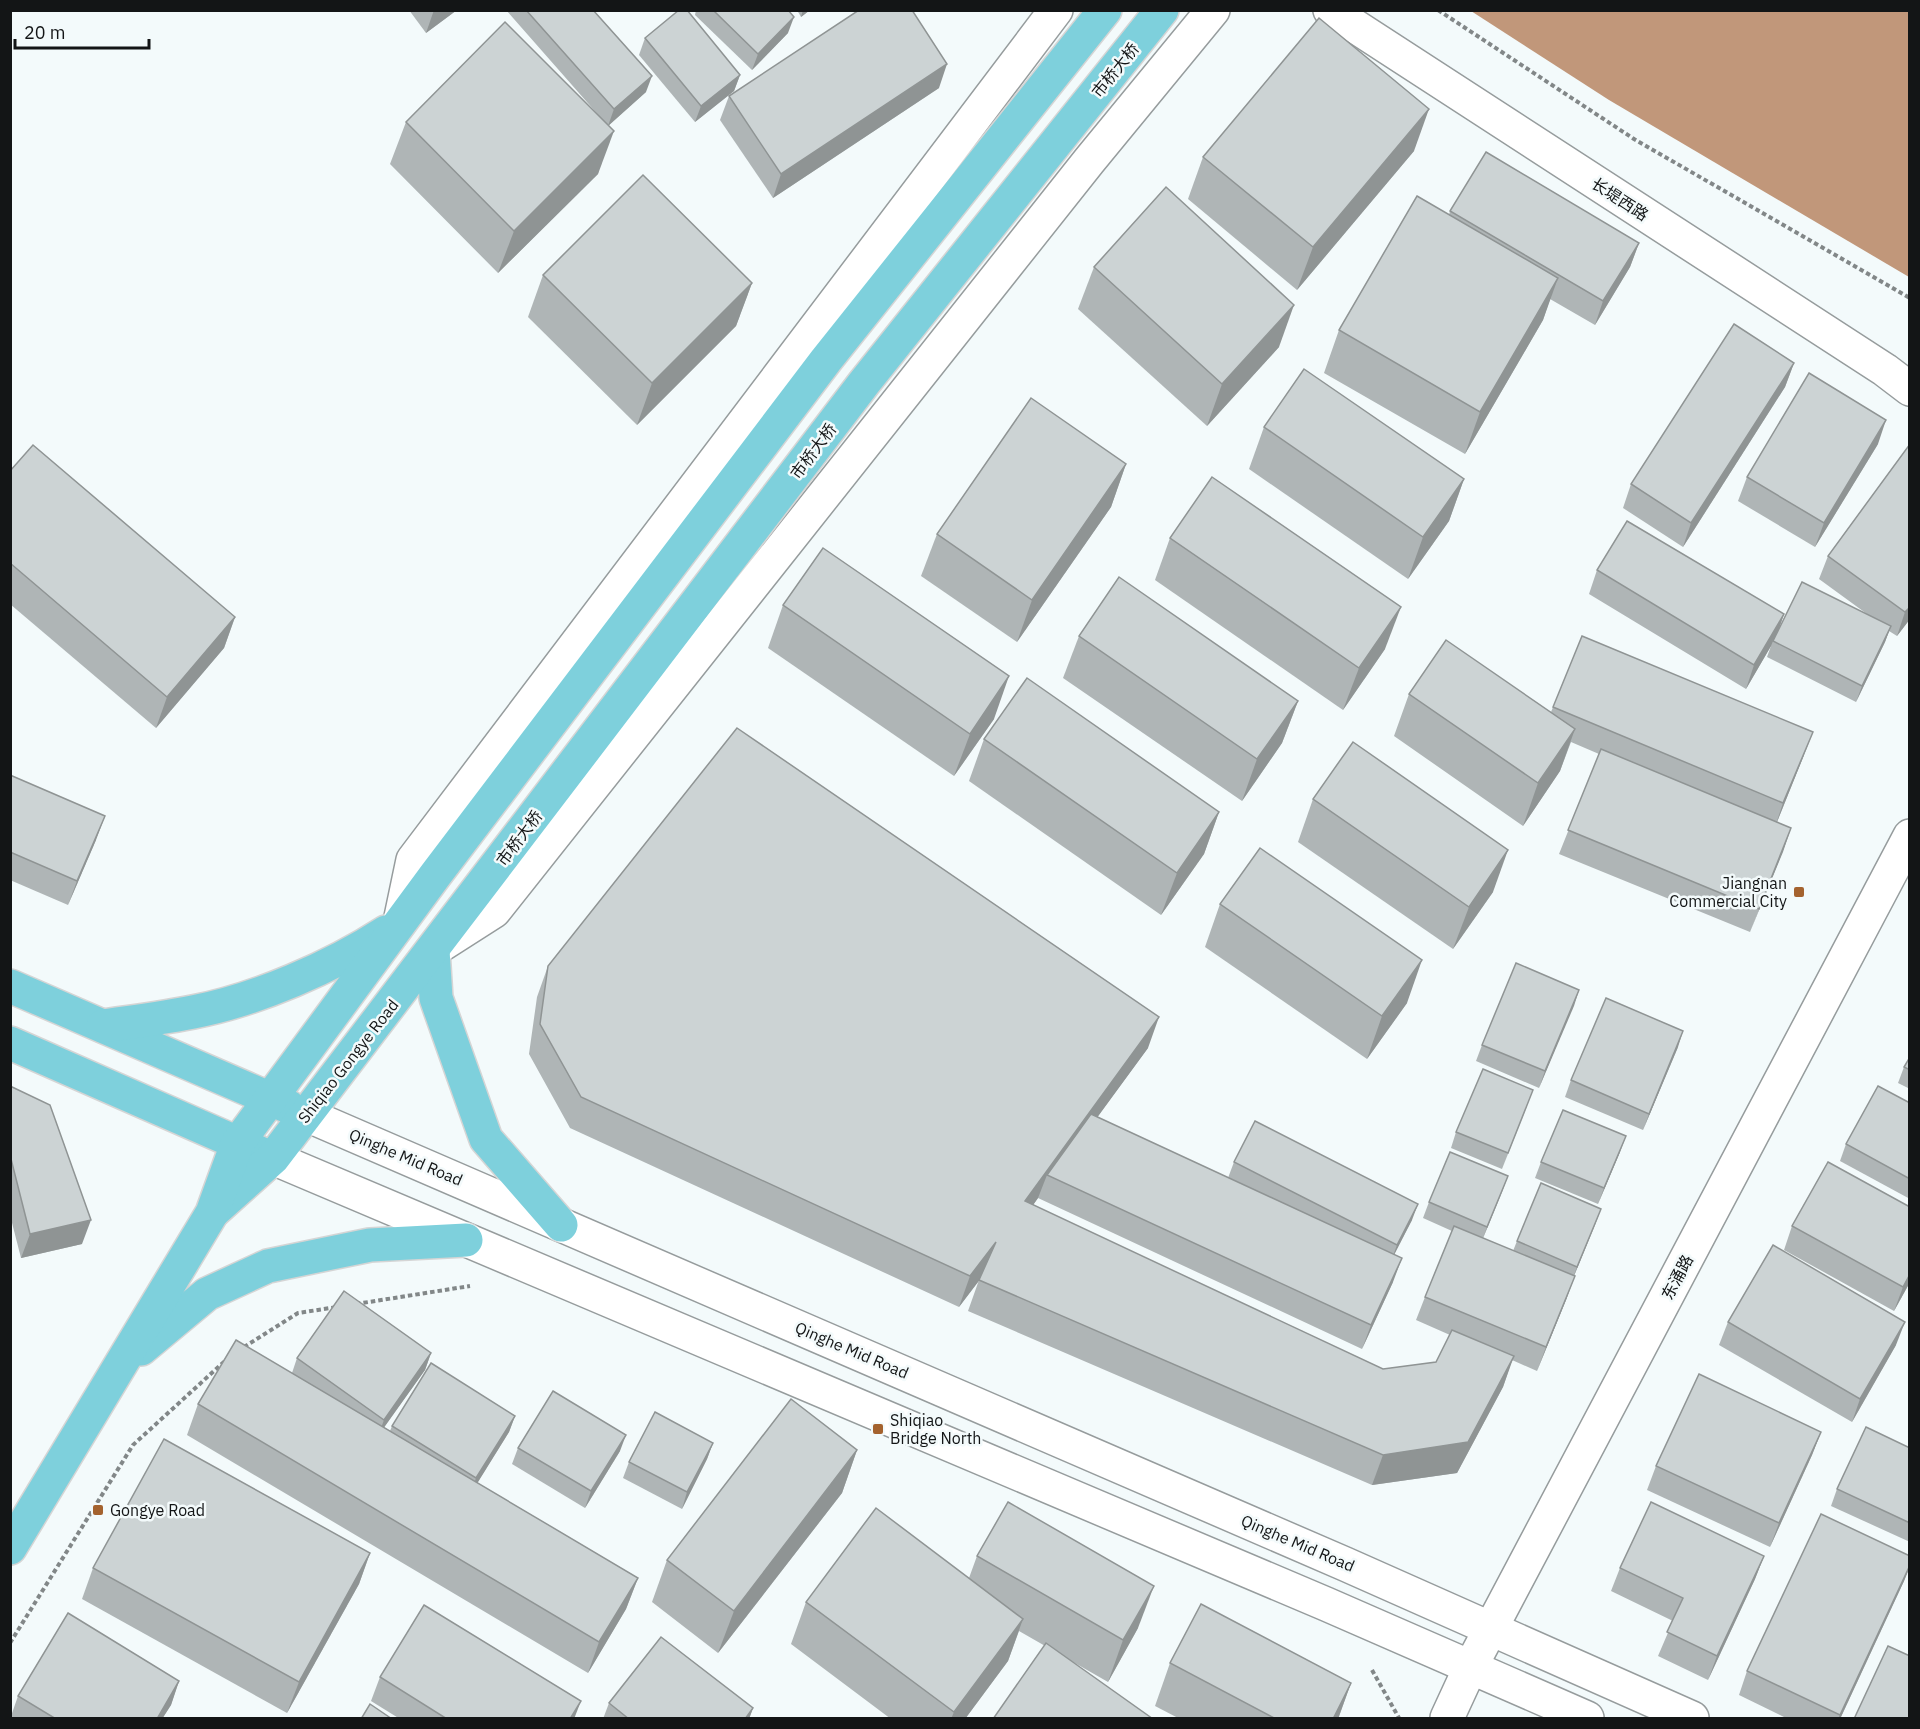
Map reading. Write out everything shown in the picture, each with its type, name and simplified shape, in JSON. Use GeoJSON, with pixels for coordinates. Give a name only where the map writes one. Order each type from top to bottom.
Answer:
{"type":"FeatureCollection","features":[{"type":"Feature","properties":{"kind":"main road","name":"Shiqiao Gongye Road"},"geometry":{"type":"LineString","coordinates":[[10,1548],[122,1366],[212,1213],[237,1144],[436,874],[826,360],[1105,10]]}},
{"type":"Feature","properties":{"kind":"main road","name":"市桥大桥"},"geometry":{"type":"LineString","coordinates":[[473,898],[864,383],[1162,10]]}},
{"type":"Feature","properties":{"kind":"main road","name":"Shiqiao Gongye Road"},"geometry":{"type":"LineString","coordinates":[[212,1213],[273,1158],[473,898]]}},
{"type":"Feature","properties":{"kind":"main road"},"geometry":{"type":"LineString","coordinates":[[103,1026],[194,1012],[253,996],[354,952],[400,922]]}},
{"type":"Feature","properties":{"kind":"main road"},"geometry":{"type":"LineString","coordinates":[[433,950],[436,998],[486,1139],[561,1225]]}},
{"type":"Feature","properties":{"kind":"main road","name":"Qinghe Mid Road"},"geometry":{"type":"LineString","coordinates":[[10,986],[307,1115]]}},
{"type":"Feature","properties":{"kind":"main road"},"geometry":{"type":"LineString","coordinates":[[10,1044],[273,1158]]}},
{"type":"Feature","properties":{"kind":"main road"},"geometry":{"type":"LineString","coordinates":[[122,1366],[207,1294],[268,1266],[370,1245],[466,1240]]}},
{"type":"Feature","properties":{"kind":"street"},"geometry":{"type":"LineString","coordinates":[[400,922],[413,860],[1056,10]]}},
{"type":"Feature","properties":{"kind":"street"},"geometry":{"type":"LineString","coordinates":[[433,950],[494,911],[1089,161],[1213,10]]}},
{"type":"Feature","properties":{"kind":"street","name":"长堤西路"},"geometry":{"type":"LineString","coordinates":[[1330,10],[1885,370],[1910,389]]}},
{"type":"Feature","properties":{"kind":"street","name":"东涌路"},"geometry":{"type":"LineString","coordinates":[[1447,1719],[1471,1666],[1910,836]]}},
{"type":"Feature","properties":{"kind":"street","name":"Qinghe Mid Road"},"geometry":{"type":"LineString","coordinates":[[307,1115],[1492,1628],[1692,1719]]}},
{"type":"Feature","properties":{"kind":"street"},"geometry":{"type":"LineString","coordinates":[[273,1158],[1471,1666],[1587,1719]]}},
{"type":"Feature","properties":{"kind":"path"},"geometry":{"type":"LineString","coordinates":[[1438,10],[1634,139],[1910,298]]}},
{"type":"Feature","properties":{"kind":"path"},"geometry":{"type":"LineString","coordinates":[[242,1348],[298,1313],[475,1285]]}},
{"type":"Feature","properties":{"kind":"path"},"geometry":{"type":"LineString","coordinates":[[10,1643],[133,1445],[233,1353]]}},
{"type":"Feature","properties":{"kind":"path"},"geometry":{"type":"LineString","coordinates":[[1363,1665],[1374,1670],[1399,1719]]}},
{"type":"Feature","properties":{"kind":"shaded area"},"geometry":{"type":"Polygon","coordinates":[[[1471,11],[1909,11],[1909,277],[1609,100],[1471,11]]]}},
{"type":"Feature","properties":{"kind":"building"},"geometry":{"type":"Polygon","coordinates":[[[526,10],[593,10],[652,76],[614,109],[526,10]]]}},
{"type":"Feature","properties":{"kind":"building"},"geometry":{"type":"Polygon","coordinates":[[[679,10],[687,10],[740,75],[701,106],[645,38],[679,10]]]}},
{"type":"Feature","properties":{"kind":"building"},"geometry":{"type":"Polygon","coordinates":[[[713,10],[788,10],[794,17],[758,54],[713,10]]]}},
{"type":"Feature","properties":{"kind":"building"},"geometry":{"type":"Polygon","coordinates":[[[859,10],[912,10],[947,64],[781,174],[729,96],[859,10]]]}},
{"type":"Feature","properties":{"kind":"building"},"geometry":{"type":"Polygon","coordinates":[[[1319,18],[1429,109],[1313,247],[1203,157],[1319,18]]]}},
{"type":"Feature","properties":{"kind":"building"},"geometry":{"type":"Polygon","coordinates":[[[505,22],[614,131],[514,231],[406,122],[505,22]]]}},
{"type":"Feature","properties":{"kind":"building"},"geometry":{"type":"Polygon","coordinates":[[[1486,152],[1639,243],[1603,301],[1450,211],[1486,152]]]}},
{"type":"Feature","properties":{"kind":"building"},"geometry":{"type":"Polygon","coordinates":[[[643,175],[752,283],[652,383],[543,275],[643,175]]]}},
{"type":"Feature","properties":{"kind":"building"},"geometry":{"type":"Polygon","coordinates":[[[1166,187],[1294,305],[1222,384],[1094,267],[1166,187]]]}},
{"type":"Feature","properties":{"kind":"building"},"geometry":{"type":"Polygon","coordinates":[[[1417,196],[1558,278],[1480,412],[1339,330],[1417,196]]]}},
{"type":"Feature","properties":{"kind":"building"},"geometry":{"type":"Polygon","coordinates":[[[1734,324],[1794,363],[1691,523],[1631,484],[1734,324]]]}},
{"type":"Feature","properties":{"kind":"building"},"geometry":{"type":"Polygon","coordinates":[[[1304,369],[1464,479],[1423,537],[1264,427],[1304,369]]]}},
{"type":"Feature","properties":{"kind":"building"},"geometry":{"type":"Polygon","coordinates":[[[1809,373],[1886,420],[1824,523],[1747,477],[1809,373]]]}},
{"type":"Feature","properties":{"kind":"building"},"geometry":{"type":"Polygon","coordinates":[[[1031,398],[1126,464],[1032,600],[937,534],[1031,398]]]}},
{"type":"Feature","properties":{"kind":"building"},"geometry":{"type":"Polygon","coordinates":[[[1910,444],[1910,607],[1905,612],[1828,556],[1910,444]]]}},
{"type":"Feature","properties":{"kind":"building"},"geometry":{"type":"Polygon","coordinates":[[[33,445],[235,617],[167,697],[10,563],[10,471],[33,445]]]}},
{"type":"Feature","properties":{"kind":"building"},"geometry":{"type":"Polygon","coordinates":[[[1212,477],[1401,607],[1359,668],[1170,538],[1212,477]]]}},
{"type":"Feature","properties":{"kind":"building"},"geometry":{"type":"Polygon","coordinates":[[[1627,521],[1784,614],[1754,665],[1597,570],[1627,521]]]}},
{"type":"Feature","properties":{"kind":"building"},"geometry":{"type":"Polygon","coordinates":[[[823,548],[1009,676],[970,734],[783,605],[823,548]]]}},
{"type":"Feature","properties":{"kind":"building"},"geometry":{"type":"Polygon","coordinates":[[[1119,577],[1298,701],[1257,759],[1079,636],[1119,577]]]}},
{"type":"Feature","properties":{"kind":"building"},"geometry":{"type":"Polygon","coordinates":[[[1802,582],[1891,626],[1862,686],[1773,641],[1802,582]]]}},
{"type":"Feature","properties":{"kind":"building"},"geometry":{"type":"Polygon","coordinates":[[[1582,636],[1813,732],[1783,803],[1553,707],[1582,636]]]}},
{"type":"Feature","properties":{"kind":"building"},"geometry":{"type":"Polygon","coordinates":[[[1446,640],[1575,729],[1538,783],[1409,694],[1446,640]]]}},
{"type":"Feature","properties":{"kind":"building"},"geometry":{"type":"Polygon","coordinates":[[[1027,678],[1219,812],[1177,873],[984,739],[1027,678]]]}},
{"type":"Feature","properties":{"kind":"building"},"geometry":{"type":"Polygon","coordinates":[[[737,728],[1159,1017],[1025,1201],[1383,1369],[1436,1362],[1452,1330],[1514,1356],[1468,1442],[1383,1455],[979,1280],[996,1242],[970,1276],[581,1097],[540,1024],[548,966],[737,728]]]}},
{"type":"Feature","properties":{"kind":"building"},"geometry":{"type":"Polygon","coordinates":[[[1353,742],[1508,850],[1469,907],[1313,799],[1353,742]]]}},
{"type":"Feature","properties":{"kind":"building"},"geometry":{"type":"Polygon","coordinates":[[[1601,749],[1791,828],[1759,909],[1568,830],[1601,749]]]}},
{"type":"Feature","properties":{"kind":"building"},"geometry":{"type":"Polygon","coordinates":[[[10,775],[105,816],[77,881],[10,852],[10,775]]]}},
{"type":"Feature","properties":{"kind":"building"},"geometry":{"type":"Polygon","coordinates":[[[1260,848],[1422,960],[1382,1016],[1220,904],[1260,848]]]}},
{"type":"Feature","properties":{"kind":"building"},"geometry":{"type":"Polygon","coordinates":[[[1516,963],[1579,990],[1545,1071],[1482,1045],[1516,963]]]}},
{"type":"Feature","properties":{"kind":"building"},"geometry":{"type":"Polygon","coordinates":[[[1606,998],[1683,1031],[1649,1114],[1571,1080],[1606,998]]]}},
{"type":"Feature","properties":{"kind":"building"},"geometry":{"type":"Polygon","coordinates":[[[1910,1057],[1910,1070],[1904,1067],[1910,1057]]]}},
{"type":"Feature","properties":{"kind":"building"},"geometry":{"type":"Polygon","coordinates":[[[1483,1069],[1533,1090],[1508,1153],[1456,1132],[1483,1069]]]}},
{"type":"Feature","properties":{"kind":"building"},"geometry":{"type":"Polygon","coordinates":[[[10,1086],[50,1105],[91,1220],[30,1234],[10,1155],[10,1086]]]}},
{"type":"Feature","properties":{"kind":"building"},"geometry":{"type":"Polygon","coordinates":[[[1878,1086],[1910,1103],[1910,1179],[1846,1144],[1878,1086]]]}},
{"type":"Feature","properties":{"kind":"building"},"geometry":{"type":"Polygon","coordinates":[[[1563,1110],[1626,1136],[1604,1188],[1541,1162],[1563,1110]]]}},
{"type":"Feature","properties":{"kind":"building"},"geometry":{"type":"Polygon","coordinates":[[[1091,1114],[1402,1258],[1371,1325],[1047,1175],[1091,1114]]]}},
{"type":"Feature","properties":{"kind":"building"},"geometry":{"type":"Polygon","coordinates":[[[1255,1121],[1418,1204],[1397,1245],[1234,1162],[1255,1121]]]}},
{"type":"Feature","properties":{"kind":"building"},"geometry":{"type":"Polygon","coordinates":[[[1450,1152],[1508,1176],[1487,1227],[1429,1202],[1450,1152]]]}},
{"type":"Feature","properties":{"kind":"building"},"geometry":{"type":"Polygon","coordinates":[[[1828,1162],[1910,1207],[1910,1274],[1903,1287],[1792,1226],[1828,1162]]]}},
{"type":"Feature","properties":{"kind":"building"},"geometry":{"type":"Polygon","coordinates":[[[1541,1183],[1601,1209],[1577,1267],[1517,1241],[1541,1183]]]}},
{"type":"Feature","properties":{"kind":"building"},"geometry":{"type":"Polygon","coordinates":[[[1454,1226],[1575,1276],[1546,1347],[1425,1297],[1454,1226]]]}},
{"type":"Feature","properties":{"kind":"building"},"geometry":{"type":"Polygon","coordinates":[[[1773,1245],[1905,1322],[1860,1399],[1728,1322],[1773,1245]]]}},
{"type":"Feature","properties":{"kind":"building"},"geometry":{"type":"Polygon","coordinates":[[[344,1291],[431,1353],[384,1420],[297,1358],[344,1291]]]}},
{"type":"Feature","properties":{"kind":"building"},"geometry":{"type":"Polygon","coordinates":[[[236,1340],[638,1578],[599,1642],[198,1404],[236,1340]]]}},
{"type":"Feature","properties":{"kind":"building"},"geometry":{"type":"Polygon","coordinates":[[[431,1363],[515,1416],[476,1478],[392,1426],[431,1363]]]}},
{"type":"Feature","properties":{"kind":"building"},"geometry":{"type":"Polygon","coordinates":[[[1699,1374],[1821,1432],[1779,1523],[1656,1466],[1699,1374]]]}},
{"type":"Feature","properties":{"kind":"building"},"geometry":{"type":"Polygon","coordinates":[[[553,1391],[626,1435],[591,1491],[518,1448],[553,1391]]]}},
{"type":"Feature","properties":{"kind":"building"},"geometry":{"type":"Polygon","coordinates":[[[791,1399],[857,1450],[734,1611],[667,1560],[791,1399]]]}},
{"type":"Feature","properties":{"kind":"building"},"geometry":{"type":"Polygon","coordinates":[[[655,1412],[713,1443],[687,1492],[629,1462],[655,1412]]]}},
{"type":"Feature","properties":{"kind":"building"},"geometry":{"type":"Polygon","coordinates":[[[1866,1427],[1910,1448],[1910,1523],[1837,1489],[1866,1427]]]}},
{"type":"Feature","properties":{"kind":"building"},"geometry":{"type":"Polygon","coordinates":[[[164,1439],[370,1553],[299,1682],[93,1568],[164,1439]]]}},
{"type":"Feature","properties":{"kind":"building"},"geometry":{"type":"Polygon","coordinates":[[[1008,1502],[1154,1586],[1123,1640],[977,1556],[1008,1502]]]}},
{"type":"Feature","properties":{"kind":"building"},"geometry":{"type":"Polygon","coordinates":[[[1651,1502],[1764,1556],[1717,1656],[1667,1632],[1683,1598],[1620,1568],[1651,1502]]]}},
{"type":"Feature","properties":{"kind":"building"},"geometry":{"type":"Polygon","coordinates":[[[876,1508],[1023,1619],[954,1712],[806,1602],[876,1508]]]}},
{"type":"Feature","properties":{"kind":"building"},"geometry":{"type":"Polygon","coordinates":[[[1821,1514],[1910,1556],[1910,1565],[1840,1715],[1747,1671],[1821,1514]]]}},
{"type":"Feature","properties":{"kind":"building"},"geometry":{"type":"Polygon","coordinates":[[[1201,1604],[1351,1683],[1333,1719],[1276,1719],[1170,1663],[1201,1604]]]}},
{"type":"Feature","properties":{"kind":"building"},"geometry":{"type":"Polygon","coordinates":[[[424,1605],[581,1701],[570,1719],[447,1719],[380,1677],[424,1605]]]}},
{"type":"Feature","properties":{"kind":"building"},"geometry":{"type":"Polygon","coordinates":[[[68,1613],[179,1681],[157,1719],[56,1719],[18,1696],[68,1613]]]}},
{"type":"Feature","properties":{"kind":"building"},"geometry":{"type":"Polygon","coordinates":[[[661,1637],[753,1708],[745,1719],[629,1719],[609,1703],[661,1637]]]}},
{"type":"Feature","properties":{"kind":"building"},"geometry":{"type":"Polygon","coordinates":[[[1046,1643],[1153,1719],[993,1719],[1046,1643]]]}},
{"type":"Feature","properties":{"kind":"building"},"geometry":{"type":"Polygon","coordinates":[[[1888,1646],[1910,1656],[1910,1719],[1854,1719],[1888,1646]]]}},
{"type":"Feature","properties":{"kind":"building"},"geometry":{"type":"Polygon","coordinates":[[[370,1704],[392,1719],[361,1719],[370,1704]]]}},
{"type":"Feature","properties":{"kind":"place","name":"Jiangnan Commercial City"},"geometry":{"type":"Point","coordinates":[1799,892]}},
{"type":"Feature","properties":{"kind":"place","name":"Shiqiao Bridge North"},"geometry":{"type":"Point","coordinates":[878,1429]}},
{"type":"Feature","properties":{"kind":"place","name":"Gongye Road"},"geometry":{"type":"Point","coordinates":[98,1510]}}]}
